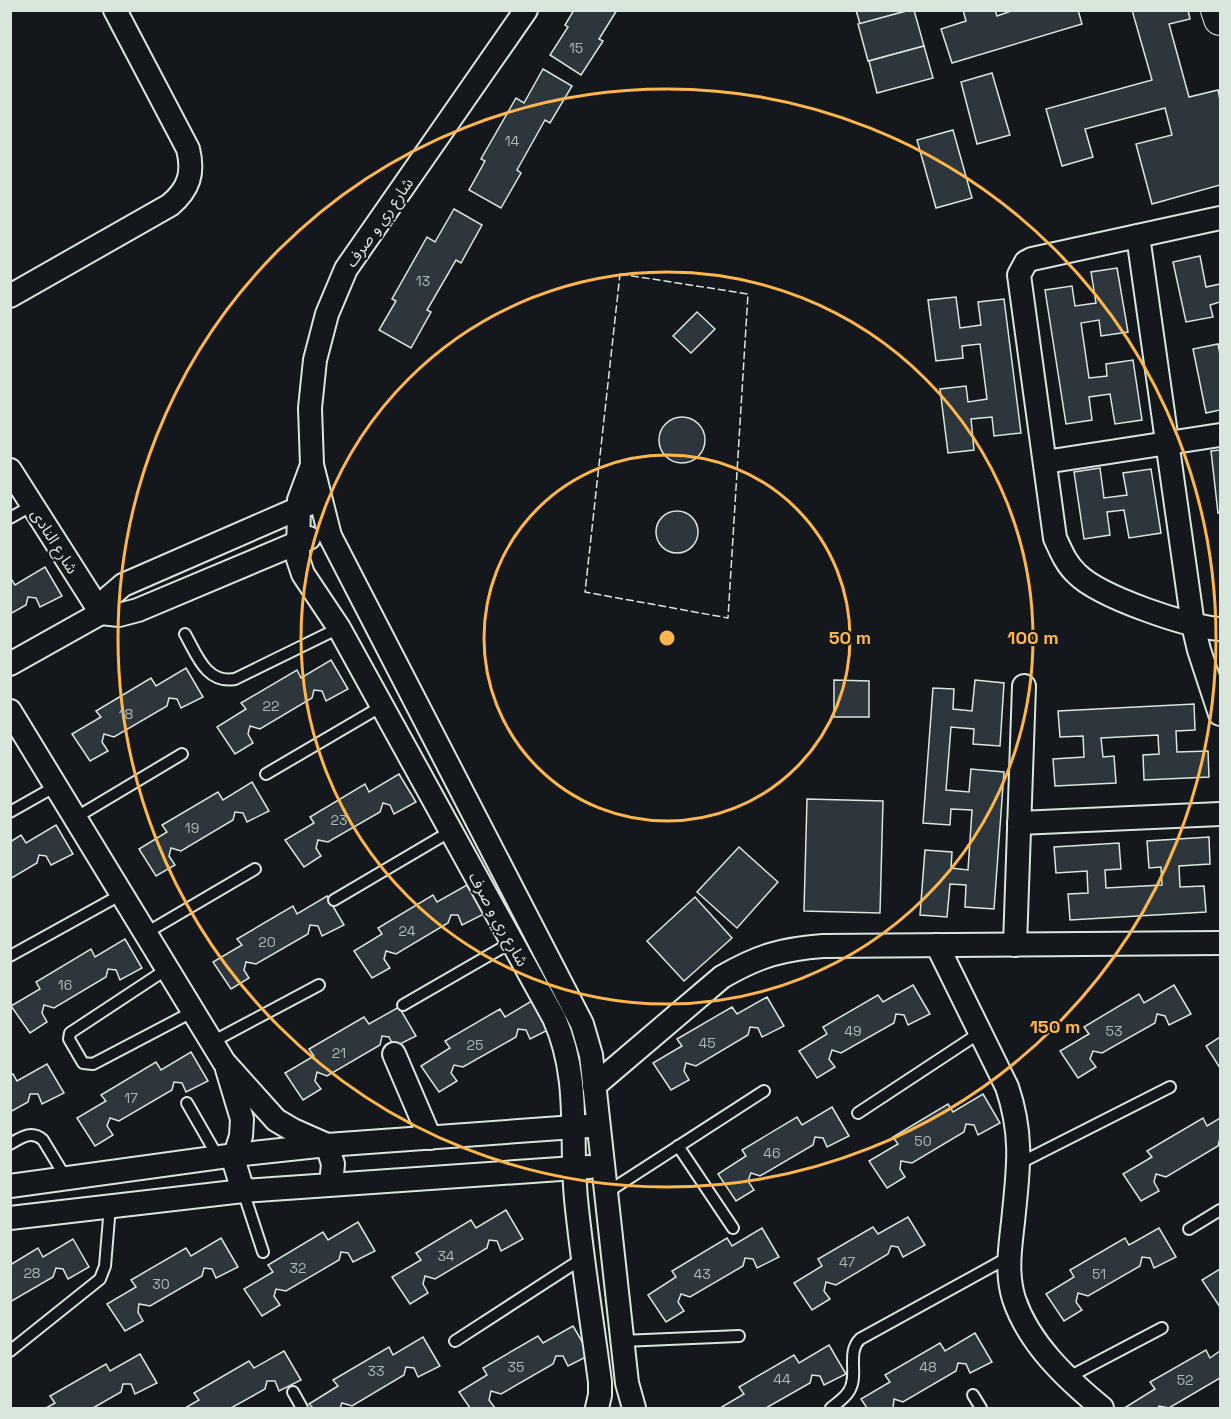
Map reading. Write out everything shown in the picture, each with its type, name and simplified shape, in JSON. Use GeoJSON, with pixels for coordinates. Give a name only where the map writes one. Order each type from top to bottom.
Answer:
{"type":"FeatureCollection","features":[{"type":"Feature","properties":{"kind":"street"},"geometry":{"type":"LineString","coordinates":[[10,296],[170,205],[180,197],[187,186],[191,174],[188,149],[115,10]]}},
{"type":"Feature","properties":{"kind":"street","name":"شارع ري و صرف"},"geometry":{"type":"LineString","coordinates":[[526,10],[346,269],[327,314],[315,360],[310,408],[312,465],[329,530],[358,590],[576,1009],[591,1055],[622,1341],[627,1383],[633,1408]]}},
{"type":"Feature","properties":{"kind":"street"},"geometry":{"type":"LineString","coordinates":[[1217,10],[1221,20]]}},
{"type":"Feature","properties":{"kind":"street"},"geometry":{"type":"LineString","coordinates":[[1221,218],[1032,259],[1021,268],[1019,282],[1056,538],[1064,557],[1077,574],[1093,587],[1193,625],[1221,629]]}},
{"type":"Feature","properties":{"kind":"street"},"geometry":{"type":"LineString","coordinates":[[1138,236],[1193,625],[1221,714]]}},
{"type":"Feature","properties":{"kind":"street"},"geometry":{"type":"LineString","coordinates":[[1045,462],[1221,435]]}},
{"type":"Feature","properties":{"kind":"street","name":"شارع ري و صرف"},"geometry":{"type":"LineString","coordinates":[[312,465],[299,500],[298,559],[303,574],[339,628],[554,1018],[566,1050],[572,1085],[576,1198],[600,1382],[597,1408]]}},
{"type":"Feature","properties":{"kind":"street","name":"شارع النادى"},"geometry":{"type":"LineString","coordinates":[[10,470],[100,613]]}},
{"type":"Feature","properties":{"kind":"street"},"geometry":{"type":"LineString","coordinates":[[10,663],[100,613],[109,597],[123,585],[321,499]]}},
{"type":"Feature","properties":{"kind":"street"},"geometry":{"type":"LineString","coordinates":[[100,613],[119,615],[138,610],[329,530]]}},
{"type":"Feature","properties":{"kind":"street"},"geometry":{"type":"LineString","coordinates":[[1015,945],[1024,686]]}},
{"type":"Feature","properties":{"kind":"street"},"geometry":{"type":"LineString","coordinates":[[10,711],[224,1062],[276,1120],[327,1145],[333,1164],[332,1184]]}},
{"type":"Feature","properties":{"kind":"street"},"geometry":{"type":"LineString","coordinates":[[1019,823],[1221,814]]}},
{"type":"Feature","properties":{"kind":"street"},"geometry":{"type":"LineString","coordinates":[[594,1086],[722,977],[746,963],[770,954],[797,948],[1221,943]]}},
{"type":"Feature","properties":{"kind":"street"},"geometry":{"type":"LineString","coordinates":[[937,945],[1007,1087],[1015,1112],[1019,1137],[1010,1257],[1010,1278],[1014,1299],[1034,1337],[1067,1378],[1102,1408]]}},
{"type":"Feature","properties":{"kind":"street"},"geometry":{"type":"LineString","coordinates":[[394,1054],[430,1138]]}},
{"type":"Feature","properties":{"kind":"street"},"geometry":{"type":"LineString","coordinates":[[224,1062],[242,1119],[241,1136],[227,1156]]}},
{"type":"Feature","properties":{"kind":"street"},"geometry":{"type":"LineString","coordinates":[[10,1186],[227,1156],[327,1145],[598,1125]]}},
{"type":"Feature","properties":{"kind":"street"},"geometry":{"type":"LineString","coordinates":[[227,1156],[243,1191]]}},
{"type":"Feature","properties":{"kind":"street"},"geometry":{"type":"LineString","coordinates":[[10,1218],[243,1191],[603,1166]]}},
{"type":"Feature","properties":{"kind":"lane"},"geometry":{"type":"LineString","coordinates":[[10,518],[33,505]]}},
{"type":"Feature","properties":{"kind":"lane"},"geometry":{"type":"LineString","coordinates":[[185,634],[206,670],[219,680],[227,681],[339,628]]}},
{"type":"Feature","properties":{"kind":"lane"},"geometry":{"type":"LineString","coordinates":[[266,774],[382,706]]}},
{"type":"Feature","properties":{"kind":"lane"},"geometry":{"type":"LineString","coordinates":[[75,818],[182,754]]}},
{"type":"Feature","properties":{"kind":"lane"},"geometry":{"type":"LineString","coordinates":[[10,812],[56,786]]}},
{"type":"Feature","properties":{"kind":"lane"},"geometry":{"type":"LineString","coordinates":[[334,900],[451,831]]}},
{"type":"Feature","properties":{"kind":"lane"},"geometry":{"type":"LineString","coordinates":[[146,933],[255,869]]}},
{"type":"Feature","properties":{"kind":"lane"},"geometry":{"type":"LineString","coordinates":[[10,956],[122,894]]}},
{"type":"Feature","properties":{"kind":"lane"},"geometry":{"type":"LineString","coordinates":[[403,1005],[512,942]]}},
{"type":"Feature","properties":{"kind":"lane"},"geometry":{"type":"LineString","coordinates":[[168,969],[71,1031],[68,1037],[83,1063],[93,1064],[194,1011]]}},
{"type":"Feature","properties":{"kind":"lane"},"geometry":{"type":"LineString","coordinates":[[212,1042],[319,985]]}},
{"type":"Feature","properties":{"kind":"lane"},"geometry":{"type":"LineString","coordinates":[[858,1113],[981,1032]]}},
{"type":"Feature","properties":{"kind":"lane"},"geometry":{"type":"LineString","coordinates":[[1018,1164],[1170,1087]]}},
{"type":"Feature","properties":{"kind":"lane"},"geometry":{"type":"LineString","coordinates":[[606,1193],[764,1090]]}},
{"type":"Feature","properties":{"kind":"lane"},"geometry":{"type":"LineString","coordinates":[[187,1103],[227,1156]]}},
{"type":"Feature","properties":{"kind":"lane"},"geometry":{"type":"LineString","coordinates":[[10,1144],[31,1134],[38,1136],[44,1140],[66,1178]]}},
{"type":"Feature","properties":{"kind":"lane"},"geometry":{"type":"LineString","coordinates":[[678,1146],[733,1228]]}},
{"type":"Feature","properties":{"kind":"lane"},"geometry":{"type":"LineString","coordinates":[[243,1191],[263,1252]]}},
{"type":"Feature","properties":{"kind":"lane"},"geometry":{"type":"LineString","coordinates":[[10,1351],[100,1279],[105,1266],[110,1206]]}},
{"type":"Feature","properties":{"kind":"lane"},"geometry":{"type":"LineString","coordinates":[[1189,1229],[1221,1210]]}},
{"type":"Feature","properties":{"kind":"lane"},"geometry":{"type":"LineString","coordinates":[[455,1341],[584,1257]]}},
{"type":"Feature","properties":{"kind":"lane"},"geometry":{"type":"LineString","coordinates":[[831,1408],[848,1394],[852,1386],[853,1347],[860,1339],[1010,1257]]}},
{"type":"Feature","properties":{"kind":"lane"},"geometry":{"type":"LineString","coordinates":[[1067,1378],[1162,1328]]}},
{"type":"Feature","properties":{"kind":"lane"},"geometry":{"type":"LineString","coordinates":[[622,1341],[739,1336]]}},
{"type":"Feature","properties":{"kind":"lane"},"geometry":{"type":"LineString","coordinates":[[293,1392],[302,1408]]}},
{"type":"Feature","properties":{"kind":"lane"},"geometry":{"type":"LineString","coordinates":[[973,1395],[981,1408]]}},
{"type":"Feature","properties":{"kind":"building"},"geometry":{"type":"Polygon","coordinates":[[[574,10],[617,10],[599,39],[603,41],[581,75],[550,55],[568,27],[565,25],[574,10]]]}},
{"type":"Feature","properties":{"kind":"building"},"geometry":{"type":"Polygon","coordinates":[[[856,10],[910,10],[860,24],[856,10]]]}},
{"type":"Feature","properties":{"kind":"building"},"geometry":{"type":"Polygon","coordinates":[[[914,10],[924,46],[868,61],[858,24],[914,10]]]}},
{"type":"Feature","properties":{"kind":"building"},"geometry":{"type":"Polygon","coordinates":[[[963,10],[995,10],[997,16],[1014,10],[1078,10],[1082,24],[952,63],[941,29],[966,21],[963,10]]]}},
{"type":"Feature","properties":{"kind":"building"},"geometry":{"type":"Polygon","coordinates":[[[1132,10],[1188,10],[1190,19],[1169,24],[1189,97],[1218,90],[1220,185],[1152,204],[1136,144],[1172,135],[1165,108],[1085,129],[1093,157],[1062,166],[1046,109],[1152,80],[1132,10]]]}},
{"type":"Feature","properties":{"kind":"building"},"geometry":{"type":"Polygon","coordinates":[[[924,46],[933,78],[877,93],[869,61],[924,46]]]}},
{"type":"Feature","properties":{"kind":"building"},"geometry":{"type":"Polygon","coordinates":[[[543,69],[572,86],[550,123],[545,120],[517,170],[521,173],[501,208],[469,190],[485,161],[481,159],[516,98],[524,103],[543,69]]]}},
{"type":"Feature","properties":{"kind":"building"},"geometry":{"type":"Polygon","coordinates":[[[992,73],[1010,135],[977,144],[961,82],[992,73]]]}},
{"type":"Feature","properties":{"kind":"building"},"geometry":{"type":"Polygon","coordinates":[[[953,130],[972,198],[936,208],[917,140],[953,130]]]}},
{"type":"Feature","properties":{"kind":"building"},"geometry":{"type":"Polygon","coordinates":[[[454,209],[482,225],[461,263],[456,260],[427,310],[431,312],[411,348],[379,330],[396,301],[392,299],[427,237],[435,242],[454,209]]]}},
{"type":"Feature","properties":{"kind":"building"},"geometry":{"type":"Polygon","coordinates":[[[1200,256],[1206,287],[1220,284],[1220,302],[1210,305],[1213,317],[1186,322],[1173,262],[1200,256]]]}},
{"type":"Feature","properties":{"kind":"building"},"geometry":{"type":"Polygon","coordinates":[[[1117,268],[1128,332],[1101,336],[1099,320],[1081,323],[1089,378],[1107,376],[1106,364],[1133,360],[1142,420],[1115,424],[1110,394],[1089,397],[1092,420],[1066,424],[1045,290],[1072,286],[1075,306],[1096,303],[1091,272],[1117,268]]]}},
{"type":"Feature","properties":{"kind":"building"},"geometry":{"type":"Polygon","coordinates":[[[956,297],[960,328],[981,325],[978,302],[1004,299],[1021,433],[994,436],[992,417],[971,419],[974,450],[948,453],[940,389],[966,386],[968,402],[987,399],[980,344],[962,346],[963,358],[936,361],[928,300],[956,297]]]}},
{"type":"Feature","properties":{"kind":"building"},"geometry":{"type":"Polygon","coordinates":[[[697,312],[715,329],[691,353],[673,336],[697,312]]]}},
{"type":"Feature","properties":{"kind":"building"},"geometry":{"type":"Polygon","coordinates":[[[1218,344],[1220,410],[1206,413],[1193,349],[1218,344]]]}},
{"type":"Feature","properties":{"kind":"building"},"geometry":{"type":"Polygon","coordinates":[[[682,417],[698,424],[705,440],[698,456],[682,463],[666,456],[659,440],[666,424],[682,417]]]}},
{"type":"Feature","properties":{"kind":"building"},"geometry":{"type":"Polygon","coordinates":[[[1220,450],[1220,512],[1218,513],[1211,451],[1220,450]]]}},
{"type":"Feature","properties":{"kind":"building"},"geometry":{"type":"Polygon","coordinates":[[[1100,468],[1104,498],[1127,495],[1123,473],[1151,469],[1161,533],[1129,538],[1124,510],[1107,512],[1110,535],[1084,539],[1074,472],[1100,468]]]}},
{"type":"Feature","properties":{"kind":"building"},"geometry":{"type":"Polygon","coordinates":[[[677,511],[685,512],[692,517],[697,524],[697,540],[692,547],[685,552],[677,553],[669,552],[662,547],[657,540],[656,532],[657,524],[662,517],[669,512],[677,511]]]}},
{"type":"Feature","properties":{"kind":"building"},"geometry":{"type":"Polygon","coordinates":[[[45,567],[62,596],[40,607],[36,598],[28,597],[26,605],[10,614],[10,577],[15,585],[45,567]]]}},
{"type":"Feature","properties":{"kind":"building"},"geometry":{"type":"Polygon","coordinates":[[[331,660],[348,689],[326,701],[322,691],[314,690],[312,698],[260,729],[250,726],[248,734],[253,743],[235,754],[217,727],[246,709],[241,703],[297,670],[301,678],[331,660]]]}},
{"type":"Feature","properties":{"kind":"building"},"geometry":{"type":"Polygon","coordinates":[[[186,668],[203,697],[181,708],[177,699],[169,698],[167,706],[114,737],[104,734],[102,742],[108,751],[90,761],[72,734],[101,717],[96,711],[151,678],[156,686],[186,668]]]}},
{"type":"Feature","properties":{"kind":"building"},"geometry":{"type":"Polygon","coordinates":[[[834,680],[869,681],[869,717],[834,717],[834,680]]]}},
{"type":"Feature","properties":{"kind":"building"},"geometry":{"type":"Polygon","coordinates":[[[975,680],[1004,683],[1000,746],[973,744],[974,729],[951,727],[946,790],[969,792],[971,769],[1004,772],[994,909],[965,907],[966,885],[950,884],[947,917],[920,915],[925,850],[952,852],[951,868],[968,870],[972,810],[951,809],[950,825],[923,823],[933,688],[954,689],[953,709],[972,711],[975,680]]]}},
{"type":"Feature","properties":{"kind":"building"},"geometry":{"type":"Polygon","coordinates":[[[1194,704],[1195,730],[1176,731],[1177,752],[1208,751],[1209,777],[1144,780],[1143,755],[1159,754],[1158,735],[1101,738],[1103,757],[1114,756],[1116,783],[1055,786],[1053,759],[1084,757],[1083,736],[1060,737],[1058,711],[1194,704]]]}},
{"type":"Feature","properties":{"kind":"building"},"geometry":{"type":"Polygon","coordinates":[[[399,774],[416,802],[394,814],[390,805],[383,803],[380,812],[328,842],[318,840],[316,848],[321,856],[304,867],[285,840],[314,823],[310,817],[365,784],[369,792],[399,774]]]}},
{"type":"Feature","properties":{"kind":"building"},"geometry":{"type":"Polygon","coordinates":[[[252,782],[269,811],[247,822],[243,813],[235,812],[233,820],[181,851],[171,848],[169,856],[175,865],[156,876],[139,849],[167,832],[162,825],[218,792],[223,800],[252,782]]]}},
{"type":"Feature","properties":{"kind":"building"},"geometry":{"type":"Polygon","coordinates":[[[807,799],[883,801],[880,913],[804,911],[807,799]]]}},
{"type":"Feature","properties":{"kind":"building"},"geometry":{"type":"Polygon","coordinates":[[[56,825],[73,854],[51,865],[46,856],[39,855],[37,863],[10,879],[10,842],[21,835],[26,843],[56,825]]]}},
{"type":"Feature","properties":{"kind":"building"},"geometry":{"type":"Polygon","coordinates":[[[1209,837],[1210,864],[1179,866],[1180,887],[1204,886],[1206,912],[1070,920],[1068,894],[1088,893],[1087,871],[1056,873],[1054,847],[1119,843],[1121,869],[1105,870],[1106,888],[1162,885],[1161,867],[1149,868],[1147,841],[1209,837]]]}},
{"type":"Feature","properties":{"kind":"building"},"geometry":{"type":"Polygon","coordinates":[[[739,847],[778,882],[737,928],[697,892],[739,847]]]}},
{"type":"Feature","properties":{"kind":"building"},"geometry":{"type":"Polygon","coordinates":[[[467,885],[484,914],[462,925],[458,915],[451,915],[448,923],[396,954],[386,951],[384,959],[390,968],[372,978],[354,951],[382,934],[378,928],[433,895],[437,902],[467,885]]]}},
{"type":"Feature","properties":{"kind":"building"},"geometry":{"type":"Polygon","coordinates":[[[327,896],[344,925],[322,936],[318,926],[310,925],[308,934],[256,964],[246,962],[244,970],[249,978],[231,989],[213,962],[242,945],[237,939],[293,906],[297,914],[327,896]]]}},
{"type":"Feature","properties":{"kind":"building"},"geometry":{"type":"Polygon","coordinates":[[[695,897],[732,938],[684,981],[647,941],[695,897]]]}},
{"type":"Feature","properties":{"kind":"building"},"geometry":{"type":"Polygon","coordinates":[[[125,939],[142,968],[120,980],[116,970],[108,969],[106,977],[54,1008],[44,1005],[42,1013],[47,1022],[30,1033],[11,1006],[40,989],[36,982],[91,949],[95,957],[125,939]]]}},
{"type":"Feature","properties":{"kind":"building"},"geometry":{"type":"Polygon","coordinates":[[[913,985],[930,1014],[908,1025],[904,1015],[896,1014],[894,1023],[841,1053],[832,1050],[829,1059],[835,1067],[817,1078],[799,1051],[827,1034],[823,1027],[878,995],[883,1002],[913,985]]]}},
{"type":"Feature","properties":{"kind":"building"},"geometry":{"type":"Polygon","coordinates":[[[1174,985],[1191,1014],[1169,1025],[1165,1016],[1157,1014],[1155,1023],[1102,1053],[1093,1051],[1090,1059],[1096,1067],[1078,1078],[1060,1051],[1089,1034],[1084,1027],[1139,994],[1144,1003],[1174,985]]]}},
{"type":"Feature","properties":{"kind":"building"},"geometry":{"type":"Polygon","coordinates":[[[767,997],[784,1026],[762,1037],[758,1028],[750,1027],[748,1035],[696,1066],[686,1063],[684,1071],[689,1080],[671,1090],[653,1063],[682,1046],[677,1039],[732,1007],[737,1014],[767,997]]]}},
{"type":"Feature","properties":{"kind":"building"},"geometry":{"type":"Polygon","coordinates":[[[535,999],[552,1028],[530,1039],[526,1030],[518,1029],[516,1037],[463,1067],[454,1065],[451,1073],[457,1081],[439,1092],[421,1066],[450,1048],[445,1041],[500,1009],[505,1017],[535,999]]]}},
{"type":"Feature","properties":{"kind":"building"},"geometry":{"type":"Polygon","coordinates":[[[399,1007],[416,1036],[394,1047],[389,1037],[382,1036],[380,1045],[327,1076],[317,1072],[315,1081],[321,1089],[303,1100],[285,1073],[314,1056],[309,1049],[364,1017],[369,1024],[399,1007]]]}},
{"type":"Feature","properties":{"kind":"building"},"geometry":{"type":"Polygon","coordinates":[[[1220,1037],[1220,1068],[1206,1046],[1220,1037]]]}},
{"type":"Feature","properties":{"kind":"building"},"geometry":{"type":"Polygon","coordinates":[[[191,1052],[208,1081],[186,1092],[182,1083],[174,1082],[172,1090],[119,1121],[110,1118],[107,1126],[113,1135],[95,1146],[77,1118],[106,1101],[101,1095],[156,1062],[161,1070],[191,1052]]]}},
{"type":"Feature","properties":{"kind":"building"},"geometry":{"type":"Polygon","coordinates":[[[47,1064],[64,1093],[42,1104],[38,1094],[30,1094],[28,1102],[10,1112],[10,1075],[13,1074],[17,1081],[47,1064]]]}},
{"type":"Feature","properties":{"kind":"building"},"geometry":{"type":"Polygon","coordinates":[[[983,1094],[1000,1123],[978,1135],[974,1125],[966,1124],[964,1132],[912,1163],[901,1161],[900,1169],[905,1177],[887,1188],[869,1161],[898,1144],[893,1137],[948,1104],[953,1112],[983,1094]]]}},
{"type":"Feature","properties":{"kind":"building"},"geometry":{"type":"Polygon","coordinates":[[[832,1107],[849,1136],[827,1147],[823,1138],[815,1137],[813,1145],[760,1176],[751,1173],[748,1181],[754,1190],[736,1201],[718,1174],[746,1156],[742,1150],[797,1117],[802,1125],[832,1107]]]}},
{"type":"Feature","properties":{"kind":"building"},"geometry":{"type":"Polygon","coordinates":[[[1203,1118],[1207,1126],[1220,1118],[1218,1146],[1166,1177],[1156,1174],[1154,1182],[1159,1191],[1141,1201],[1123,1174],[1152,1157],[1147,1151],[1203,1118]]]}},
{"type":"Feature","properties":{"kind":"building"},"geometry":{"type":"Polygon","coordinates":[[[506,1210],[523,1239],[501,1251],[497,1241],[489,1240],[487,1248],[435,1279],[425,1276],[423,1284],[428,1293],[410,1304],[392,1277],[421,1260],[416,1253],[471,1220],[476,1228],[506,1210]]]}},
{"type":"Feature","properties":{"kind":"building"},"geometry":{"type":"Polygon","coordinates":[[[908,1217],[925,1245],[903,1257],[898,1247],[891,1246],[888,1254],[836,1285],[826,1282],[824,1291],[830,1299],[812,1310],[794,1283],[822,1266],[818,1259],[873,1227],[878,1234],[908,1217]]]}},
{"type":"Feature","properties":{"kind":"building"},"geometry":{"type":"Polygon","coordinates":[[[358,1222],[375,1251],[353,1262],[348,1253],[341,1252],[339,1260],[286,1291],[276,1289],[274,1296],[280,1305],[262,1316],[244,1289],[273,1272],[268,1265],[323,1232],[328,1240],[358,1222]]]}},
{"type":"Feature","properties":{"kind":"building"},"geometry":{"type":"Polygon","coordinates":[[[762,1228],[779,1257],[757,1268],[753,1259],[745,1258],[743,1266],[690,1297],[681,1294],[678,1302],[684,1311],[666,1322],[648,1295],[676,1277],[672,1271],[727,1238],[732,1246],[762,1228]]]}},
{"type":"Feature","properties":{"kind":"building"},"geometry":{"type":"Polygon","coordinates":[[[1159,1228],[1176,1257],[1154,1268],[1150,1258],[1142,1257],[1140,1266],[1088,1296],[1078,1293],[1076,1302],[1082,1310],[1064,1321],[1046,1294],[1074,1277],[1070,1270],[1125,1238],[1129,1245],[1159,1228]]]}},
{"type":"Feature","properties":{"kind":"building"},"geometry":{"type":"Polygon","coordinates":[[[221,1238],[238,1267],[216,1278],[212,1269],[204,1268],[202,1276],[150,1306],[139,1304],[138,1312],[143,1321],[125,1331],[107,1304],[136,1287],[131,1280],[186,1248],[191,1256],[221,1238]]]}},
{"type":"Feature","properties":{"kind":"building"},"geometry":{"type":"Polygon","coordinates":[[[73,1239],[89,1267],[68,1279],[63,1269],[56,1268],[53,1277],[10,1302],[10,1265],[38,1248],[43,1257],[73,1239]]]}},
{"type":"Feature","properties":{"kind":"building"},"geometry":{"type":"Polygon","coordinates":[[[1220,1269],[1220,1307],[1202,1280],[1220,1269]]]}},
{"type":"Feature","properties":{"kind":"building"},"geometry":{"type":"Polygon","coordinates":[[[573,1326],[590,1355],[568,1366],[563,1356],[556,1356],[553,1364],[501,1394],[491,1391],[489,1400],[495,1408],[470,1408],[459,1392],[487,1375],[483,1368],[538,1336],[543,1343],[573,1326]]]}},
{"type":"Feature","properties":{"kind":"building"},"geometry":{"type":"Polygon","coordinates":[[[975,1333],[992,1362],[970,1373],[966,1364],[958,1363],[956,1371],[903,1402],[894,1399],[893,1408],[867,1408],[861,1399],[890,1382],[885,1375],[940,1343],[945,1351],[975,1333]]]}},
{"type":"Feature","properties":{"kind":"building"},"geometry":{"type":"Polygon","coordinates":[[[423,1337],[440,1366],[418,1377],[414,1368],[406,1367],[404,1375],[352,1406],[342,1403],[340,1408],[313,1408],[309,1404],[338,1386],[333,1380],[389,1347],[393,1355],[423,1337]]]}},
{"type":"Feature","properties":{"kind":"building"},"geometry":{"type":"Polygon","coordinates":[[[829,1345],[846,1374],[824,1385],[820,1376],[812,1375],[810,1383],[766,1408],[720,1408],[744,1394],[739,1387],[794,1355],[799,1363],[829,1345]]]}},
{"type":"Feature","properties":{"kind":"building"},"geometry":{"type":"Polygon","coordinates":[[[1206,1350],[1210,1358],[1220,1351],[1220,1378],[1169,1408],[1126,1407],[1155,1389],[1150,1382],[1206,1350]]]}},
{"type":"Feature","properties":{"kind":"building"},"geometry":{"type":"Polygon","coordinates":[[[284,1351],[301,1380],[279,1391],[275,1381],[267,1381],[265,1389],[231,1408],[185,1408],[199,1400],[194,1393],[249,1361],[254,1368],[284,1351]]]}},
{"type":"Feature","properties":{"kind":"building"},"geometry":{"type":"Polygon","coordinates":[[[140,1354],[157,1383],[135,1394],[131,1384],[123,1384],[121,1392],[93,1408],[46,1408],[55,1403],[50,1396],[106,1364],[110,1371],[140,1354]]]}},
{"type":"Feature","properties":{"kind":"fence"},"geometry":{"type":"LineString","coordinates":[[620,274],[748,294],[728,618],[585,592],[620,274]]}}]}
